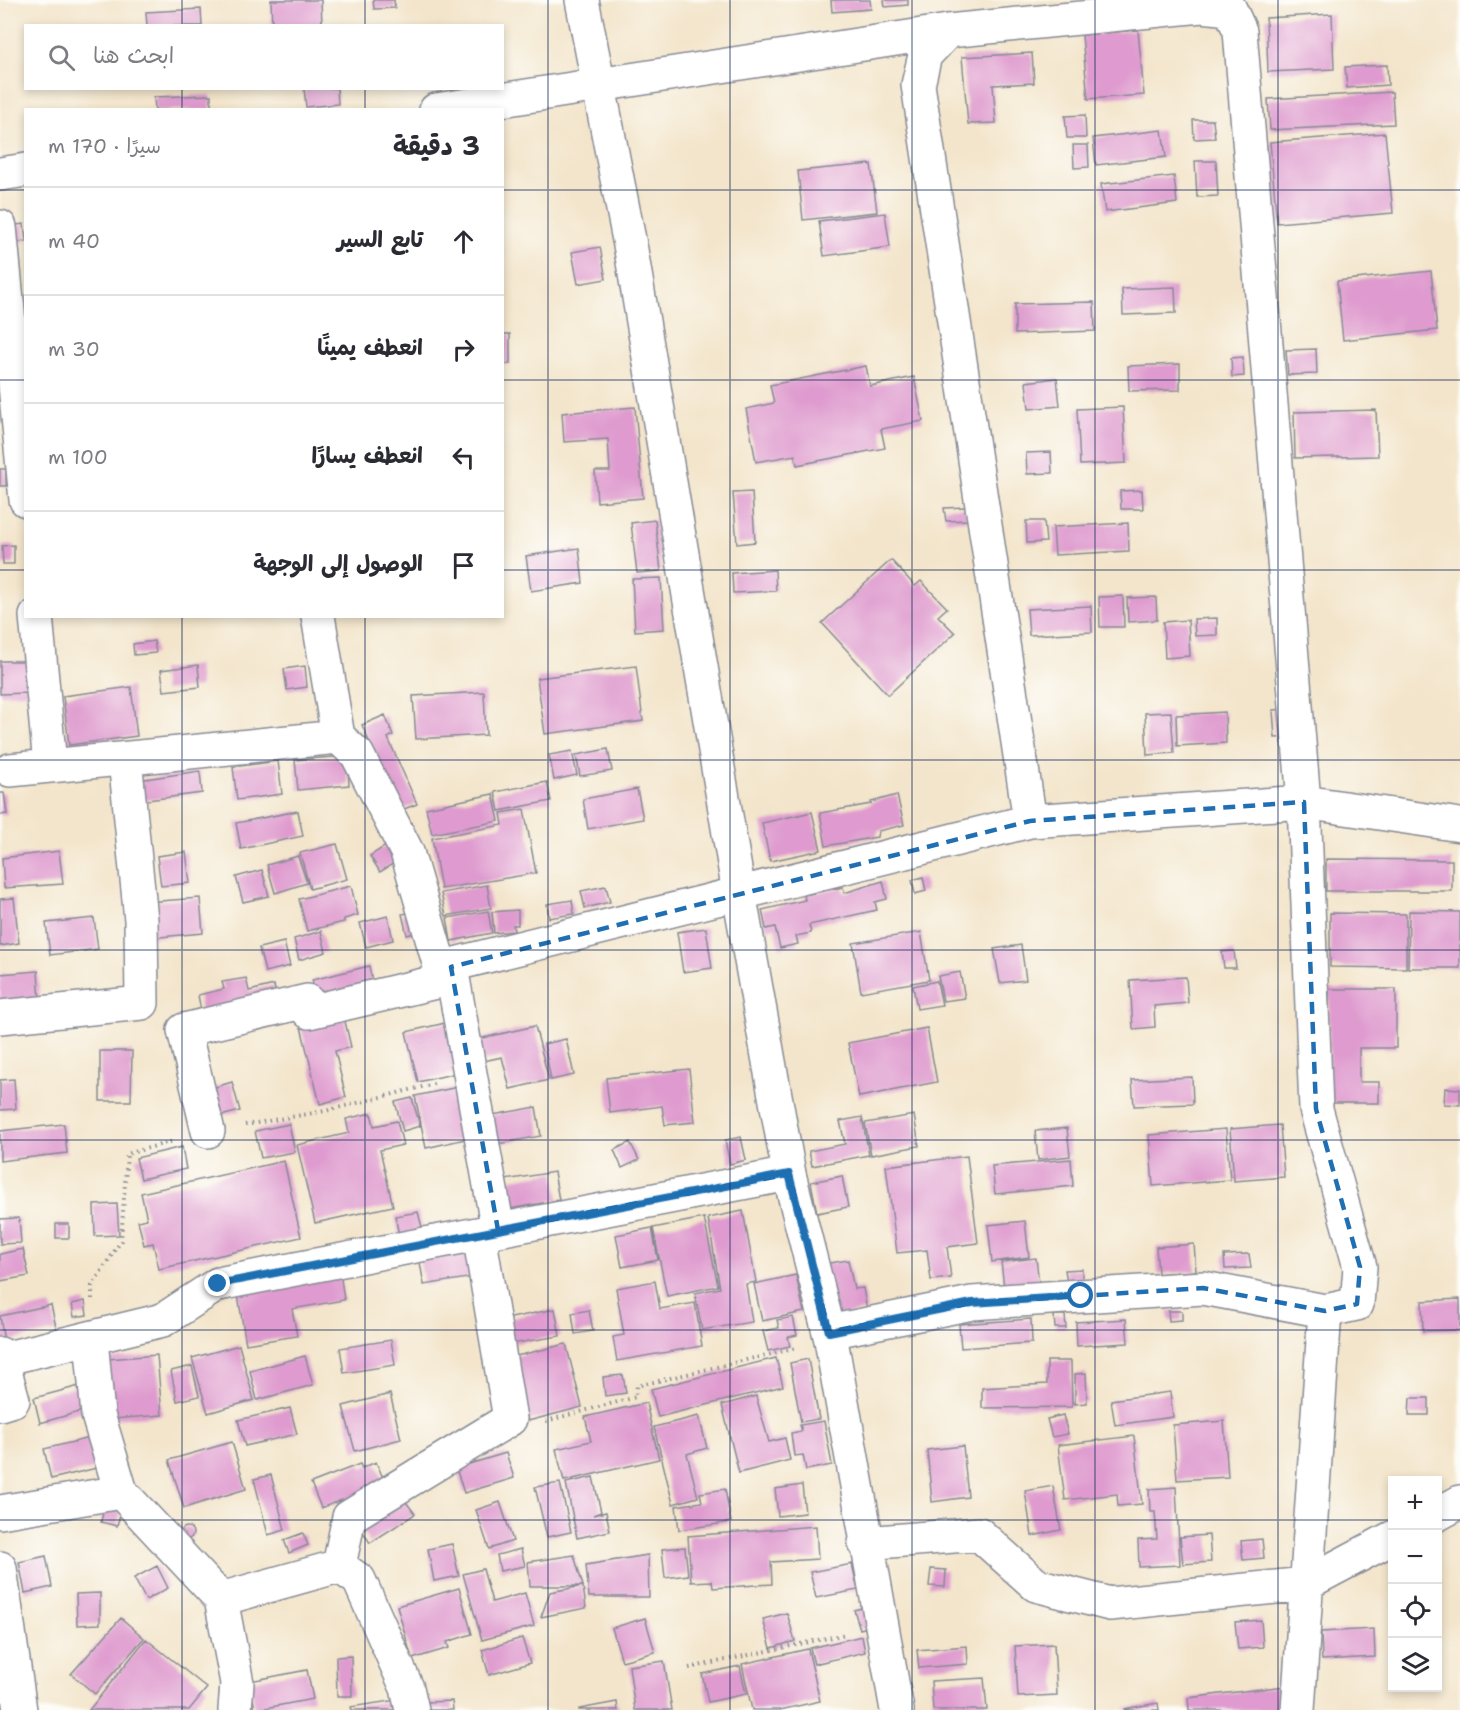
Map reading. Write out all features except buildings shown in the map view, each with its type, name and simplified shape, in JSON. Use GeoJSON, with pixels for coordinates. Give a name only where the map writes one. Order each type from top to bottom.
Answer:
{"type":"FeatureCollection","features":[{"type":"Feature","properties":{"kind":"street"},"geometry":{"type":"LineString","coordinates":[[582,0],[631,250],[739,893],[789,1174],[830,1336],[897,1710]]}},
{"type":"Feature","properties":{"kind":"street"},"geometry":{"type":"LineString","coordinates":[[449,108],[948,31],[1202,6],[1230,4],[1240,31],[1304,802],[1316,1108],[1360,1267],[1357,1304],[1325,1311],[1203,1288],[972,1303],[830,1336]]}},
{"type":"Feature","properties":{"kind":"street"},"geometry":{"type":"LineString","coordinates":[[948,31],[925,55],[918,84],[1030,821]]}},
{"type":"Feature","properties":{"kind":"street"},"geometry":{"type":"LineString","coordinates":[[0,174],[24,170]]}},
{"type":"Feature","properties":{"kind":"street"},"geometry":{"type":"LineString","coordinates":[[0,227],[24,479]]}},
{"type":"Feature","properties":{"kind":"street"},"geometry":{"type":"LineString","coordinates":[[36,618],[50,765]]}},
{"type":"Feature","properties":{"kind":"street"},"geometry":{"type":"LineString","coordinates":[[318,618],[338,737],[357,754],[407,852],[439,963],[452,973],[488,1232],[510,1419],[349,1517],[339,1566]]}},
{"type":"Feature","properties":{"kind":"street"},"geometry":{"type":"LineString","coordinates":[[10,770],[338,737]]}},
{"type":"Feature","properties":{"kind":"street"},"geometry":{"type":"LineString","coordinates":[[0,1017],[142,1003],[141,920],[125,759]]}},
{"type":"Feature","properties":{"kind":"street"},"geometry":{"type":"LineString","coordinates":[[208,1131],[184,1030],[307,1001],[309,1012],[739,893],[1030,821],[1304,802],[1460,825]]}},
{"type":"Feature","properties":{"kind":"street"},"geometry":{"type":"LineString","coordinates":[[0,1404],[13,1400],[2,1356],[91,1339],[163,1320],[218,1284],[789,1174]]}},
{"type":"Feature","properties":{"kind":"street"},"geometry":{"type":"LineString","coordinates":[[1298,1710],[1325,1311]]}},
{"type":"Feature","properties":{"kind":"street"},"geometry":{"type":"LineString","coordinates":[[91,1339],[98,1414],[121,1492],[221,1599],[237,1683],[235,1710]]}},
{"type":"Feature","properties":{"kind":"street"},"geometry":{"type":"LineString","coordinates":[[0,1512],[121,1492]]}},
{"type":"Feature","properties":{"kind":"street"},"geometry":{"type":"LineString","coordinates":[[1442,1511],[1460,1502]]}},
{"type":"Feature","properties":{"kind":"street"},"geometry":{"type":"LineString","coordinates":[[866,1543],[979,1534],[1036,1585],[1110,1604],[1305,1584],[1388,1540]]}},
{"type":"Feature","properties":{"kind":"street"},"geometry":{"type":"LineString","coordinates":[[221,1599],[339,1566]]}},
{"type":"Feature","properties":{"kind":"street"},"geometry":{"type":"LineString","coordinates":[[339,1566],[359,1580],[407,1688],[412,1710]]}},
{"type":"Feature","properties":{"kind":"street"},"geometry":{"type":"LineString","coordinates":[[0,1568],[20,1710]]}},
{"type":"Feature","properties":{"kind":"path"},"geometry":{"type":"LineString","coordinates":[[510,1419],[522,1427],[636,1397],[637,1386],[830,1336]]}},
{"type":"Feature","properties":{"kind":"path"},"geometry":{"type":"LineString","coordinates":[[689,1668],[882,1627]]}},
{"type":"Feature","properties":{"kind":"highlighted area"},"geometry":{"type":"Polygon","coordinates":[[[1304,802],[1316,1109],[1360,1267],[1357,1304],[1325,1311],[1203,1288],[972,1303],[829,1332],[789,1174],[498,1230],[451,967],[1030,821],[1304,802]]]}},
{"type":"Feature","properties":{"kind":"route"},"geometry":{"type":"LineString","coordinates":[[218,1284],[789,1174],[829,1332],[972,1303],[1081,1296]]}}]}
